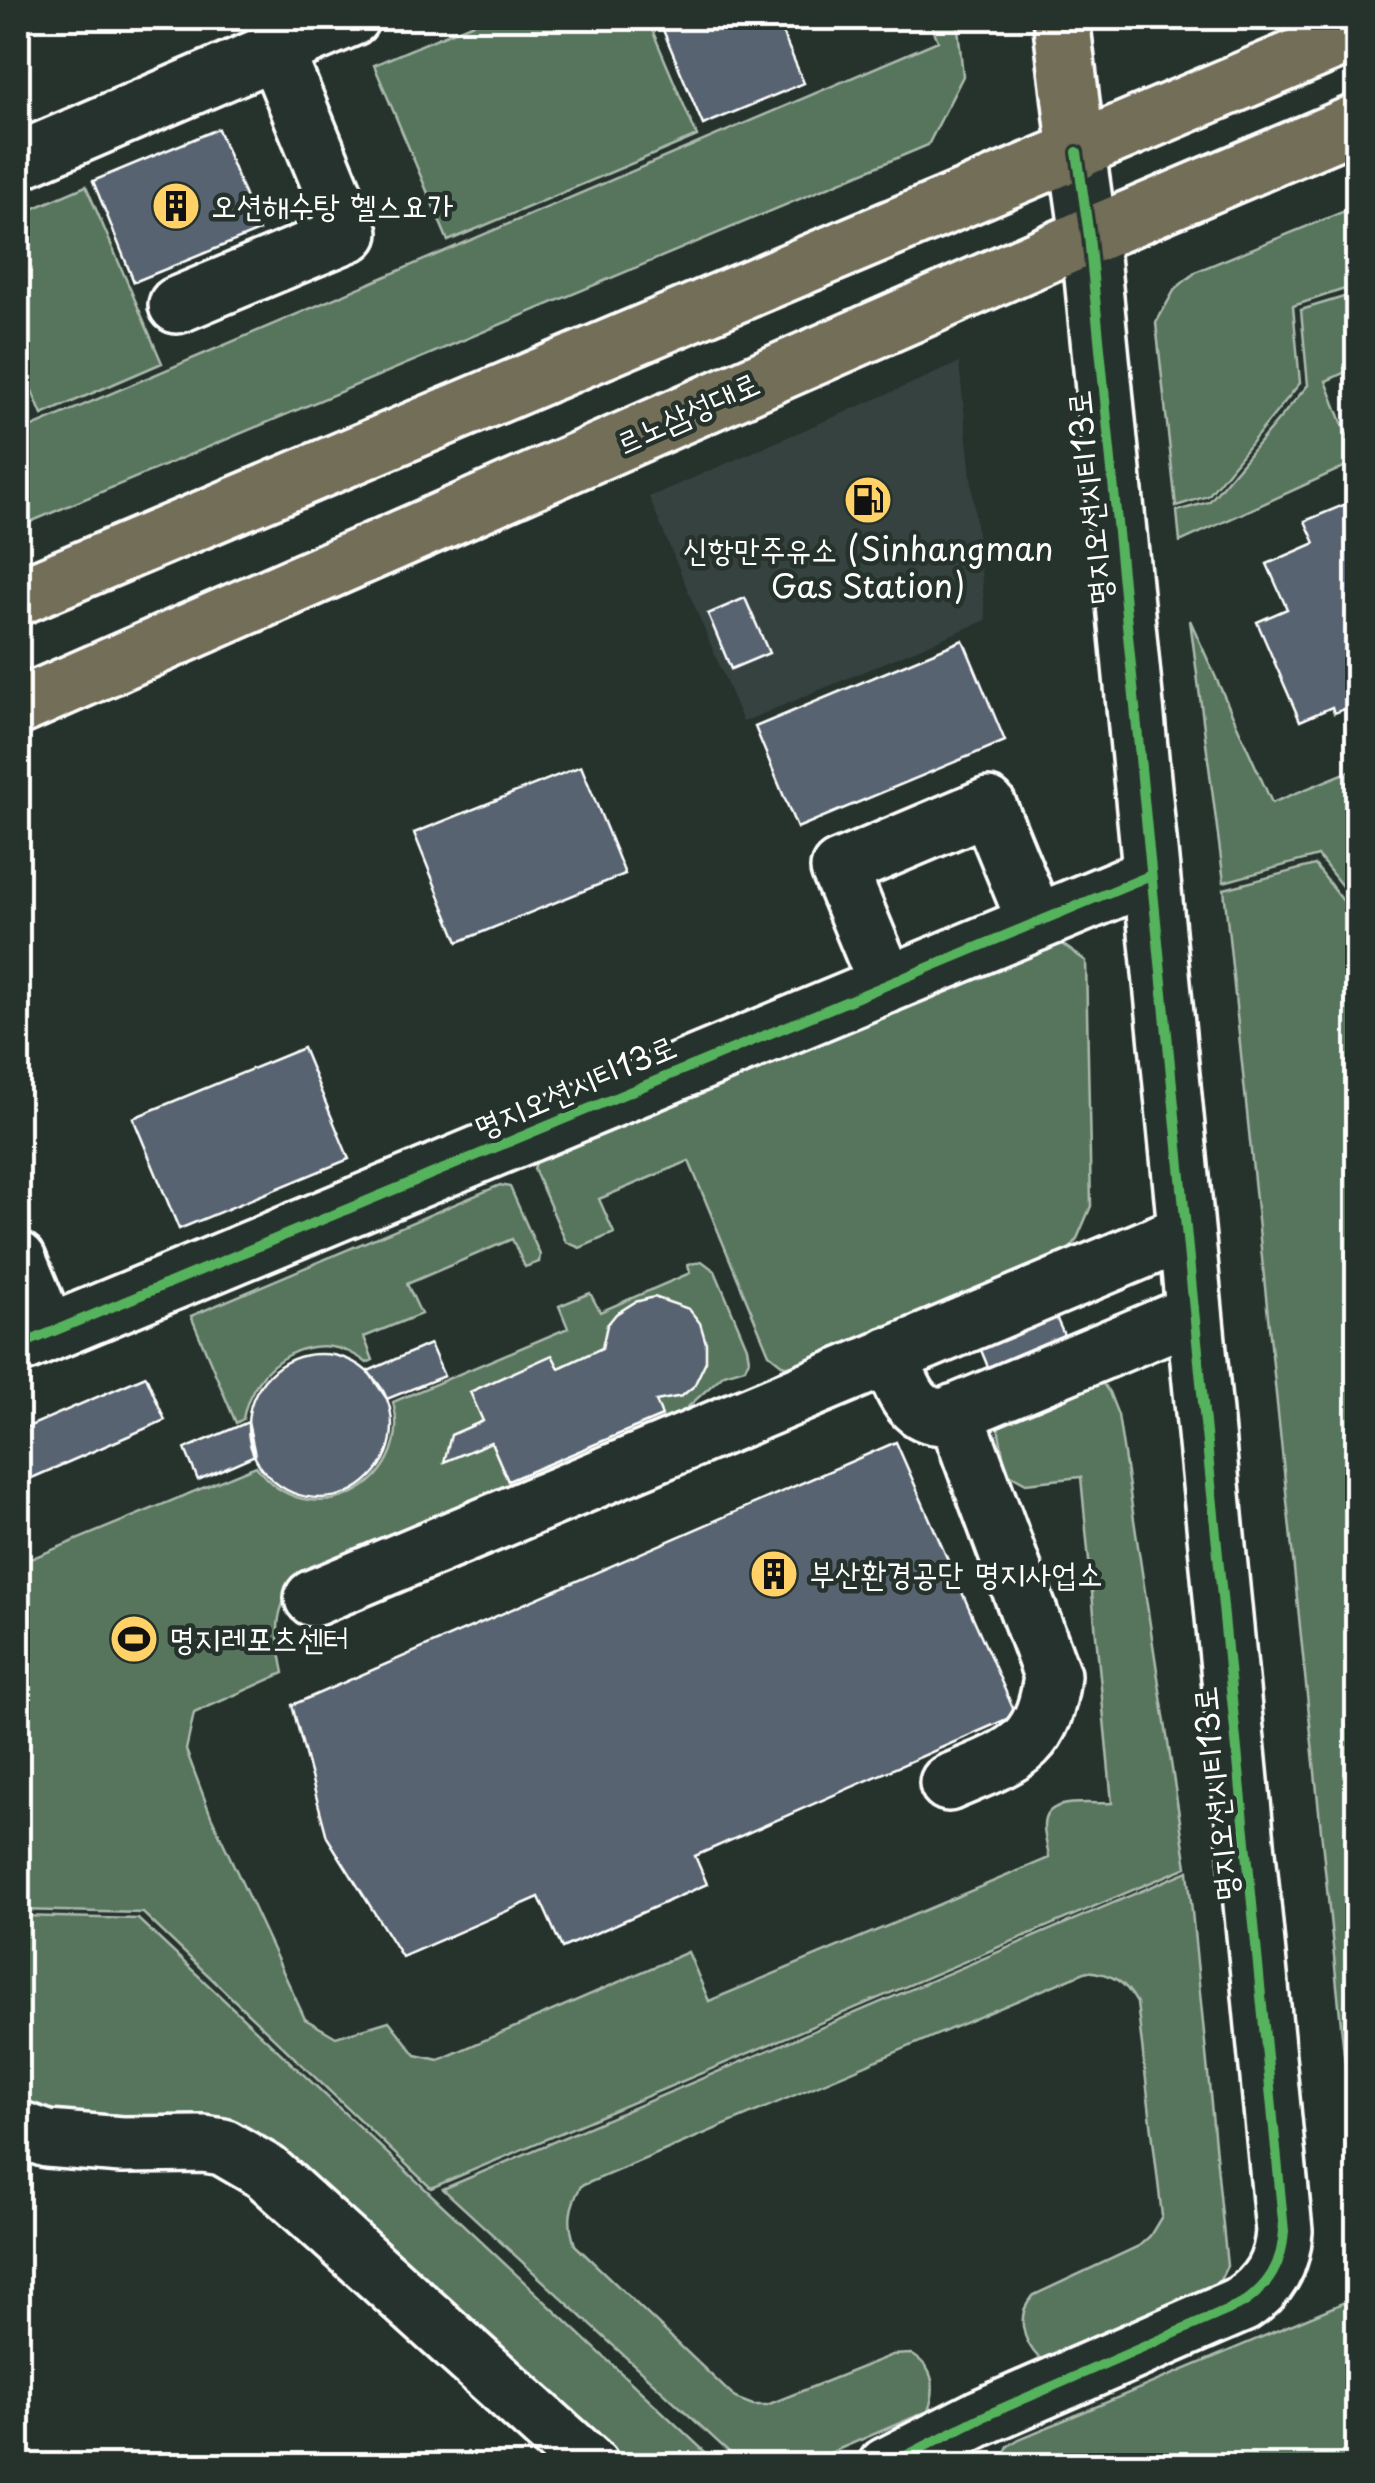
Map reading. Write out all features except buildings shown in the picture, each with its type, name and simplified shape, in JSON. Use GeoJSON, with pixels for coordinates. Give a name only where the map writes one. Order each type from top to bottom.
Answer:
{"type":"FeatureCollection","features":[{"type":"Feature","properties":{"kind":"main road"},"geometry":{"type":"LineString","coordinates":[[1061,18],[1077,152]]}},
{"type":"Feature","properties":{"kind":"main road"},"geometry":{"type":"LineString","coordinates":[[32,586],[1358,32]]}},
{"type":"Feature","properties":{"kind":"main road","name":"르노삼성대로"},"geometry":{"type":"LineString","coordinates":[[18,707],[1358,122]]}},
{"type":"Feature","properties":{"kind":"street"},"geometry":{"type":"LineString","coordinates":[[18,161],[351,18]]}},
{"type":"Feature","properties":{"kind":"street"},"geometry":{"type":"LineString","coordinates":[[176,305],[350,233],[275,50]]}},
{"type":"Feature","properties":{"kind":"street","name":"명지오션시티13로"},"geometry":{"type":"LineString","coordinates":[[886,2466],[980,2418],[1242,2304],[1264,2286],[1283,2249],[1090,236],[1077,152]]}},
{"type":"Feature","properties":{"kind":"street"},"geometry":{"type":"LineString","coordinates":[[887,985],[839,869],[988,806],[1036,923]]}},
{"type":"Feature","properties":{"kind":"street","name":"명지오션시티13로"},"geometry":{"type":"LineString","coordinates":[[33,1340],[1151,876]]}},
{"type":"Feature","properties":{"kind":"street"},"geometry":{"type":"LineString","coordinates":[[313,1598],[1186,1232]]}},
{"type":"Feature","properties":{"kind":"street"},"geometry":{"type":"LineString","coordinates":[[18,1260],[33,1340]]}},
{"type":"Feature","properties":{"kind":"street"},"geometry":{"type":"LineString","coordinates":[[889,1355],[914,1409],[934,1417],[955,1412],[1194,1313]]}},
{"type":"Feature","properties":{"kind":"street"},"geometry":{"type":"LineString","coordinates":[[948,1784],[1022,1748],[1044,1718],[1052,1675],[955,1412]]}},
{"type":"Feature","properties":{"kind":"street"},"geometry":{"type":"LineString","coordinates":[[18,2129],[47,2139],[122,2146],[204,2144],[242,2155],[266,2172],[591,2466]]}},
{"type":"Feature","properties":{"kind":"shaded area"},"geometry":{"type":"Polygon","coordinates":[[[959,363],[986,620],[743,722],[649,497],[959,363]]]}},
{"type":"Feature","properties":{"kind":"green space"},"geometry":{"type":"Polygon","coordinates":[[[485,18],[647,18],[697,136],[448,241],[374,65],[485,18]]]}},
{"type":"Feature","properties":{"kind":"green space"},"geometry":{"type":"Polygon","coordinates":[[[929,18],[957,18],[963,76],[928,145],[18,527],[18,433],[938,41],[929,18]]]}},
{"type":"Feature","properties":{"kind":"green space"},"geometry":{"type":"Polygon","coordinates":[[[86,186],[162,363],[42,415],[18,357],[18,215],[86,186]]]}},
{"type":"Feature","properties":{"kind":"green space"},"geometry":{"type":"Polygon","coordinates":[[[1357,206],[1357,285],[1293,306],[1300,383],[1208,496],[1176,506],[1156,323],[1175,289],[1197,271],[1357,206]]]}},
{"type":"Feature","properties":{"kind":"green space"},"geometry":{"type":"Polygon","coordinates":[[[1357,293],[1357,367],[1326,381],[1357,461],[1180,542],[1177,511],[1209,502],[1308,385],[1301,310],[1357,293]]]}},
{"type":"Feature","properties":{"kind":"green space"},"geometry":{"type":"Polygon","coordinates":[[[1190,620],[1272,803],[1357,768],[1357,905],[1318,856],[1224,882],[1190,620]]]}},
{"type":"Feature","properties":{"kind":"green space"},"geometry":{"type":"Polygon","coordinates":[[[1315,865],[1358,920],[1357,2180],[1224,889],[1315,865]]]}},
{"type":"Feature","properties":{"kind":"green space"},"geometry":{"type":"Polygon","coordinates":[[[1059,942],[1086,961],[1091,1206],[1076,1241],[1063,1257],[800,1366],[784,1366],[769,1354],[689,1161],[599,1199],[614,1233],[580,1248],[566,1242],[534,1169],[537,1159],[1059,942]]]}},
{"type":"Feature","properties":{"kind":"green space"},"geometry":{"type":"Polygon","coordinates":[[[500,1185],[510,1187],[540,1255],[539,1262],[525,1267],[512,1239],[407,1284],[421,1314],[364,1337],[373,1360],[367,1363],[348,1351],[328,1346],[290,1354],[259,1380],[243,1419],[236,1423],[191,1316],[500,1185]]]}},
{"type":"Feature","properties":{"kind":"green space"},"geometry":{"type":"Polygon","coordinates":[[[703,1262],[715,1271],[747,1347],[749,1359],[745,1368],[724,1374],[666,1427],[298,1581],[283,1602],[278,1624],[284,1673],[194,1713],[186,1750],[211,1816],[305,2019],[336,2037],[389,2021],[416,2055],[439,2060],[688,1952],[709,2001],[1049,1858],[1044,1826],[1052,1810],[1070,1804],[1112,1803],[1081,1477],[1026,1483],[1006,1472],[998,1427],[999,1420],[1101,1381],[1118,1415],[1187,1867],[431,2188],[143,1913],[18,1910],[18,1564],[256,1466],[277,1488],[302,1499],[328,1500],[352,1493],[373,1479],[388,1458],[396,1432],[393,1402],[568,1328],[559,1306],[590,1293],[600,1312],[690,1273],[688,1264],[703,1262]]]}},
{"type":"Feature","properties":{"kind":"green space"},"geometry":{"type":"Polygon","coordinates":[[[1188,1871],[1227,2266],[1220,2280],[1209,2289],[1040,2359],[1025,2336],[1024,2310],[1034,2295],[1139,2246],[1162,2216],[1137,2003],[1122,1984],[1096,1972],[1087,1971],[581,2186],[570,2215],[575,2245],[735,2398],[767,2405],[892,2355],[911,2354],[925,2365],[933,2386],[928,2411],[802,2465],[743,2465],[443,2189],[1188,1871]]]}},
{"type":"Feature","properties":{"kind":"green space"},"geometry":{"type":"Polygon","coordinates":[[[18,1916],[138,1919],[719,2465],[629,2465],[448,2300],[275,2154],[18,2111],[18,1916]]]}},
{"type":"Feature","properties":{"kind":"green space"},"geometry":{"type":"Polygon","coordinates":[[[1357,2297],[1357,2465],[999,2465],[1008,2446],[1019,2439],[1357,2297]]]}},
{"type":"Feature","properties":{"kind":"cycle path"},"geometry":{"type":"LineString","coordinates":[[886,2466],[980,2418],[1242,2304],[1260,2290],[1272,2273],[1284,2231],[1089,236],[1077,152]]}},
{"type":"Feature","properties":{"kind":"cycle path"},"geometry":{"type":"LineString","coordinates":[[18,1346],[1151,875]]}},
{"type":"Feature","properties":{"kind":"place","name":"오션해수탕 헬스요가"},"geometry":{"type":"Point","coordinates":[176,206]}},
{"type":"Feature","properties":{"kind":"place","name":"신항만주유소 (Sinhangman Gas Station)"},"geometry":{"type":"Point","coordinates":[868,500]}},
{"type":"Feature","properties":{"kind":"place","name":"부산환경공단 명지사업소"},"geometry":{"type":"Point","coordinates":[774,1574]}},
{"type":"Feature","properties":{"kind":"place","name":"명지레포츠센터"},"geometry":{"type":"Point","coordinates":[134,1639]}}]}
